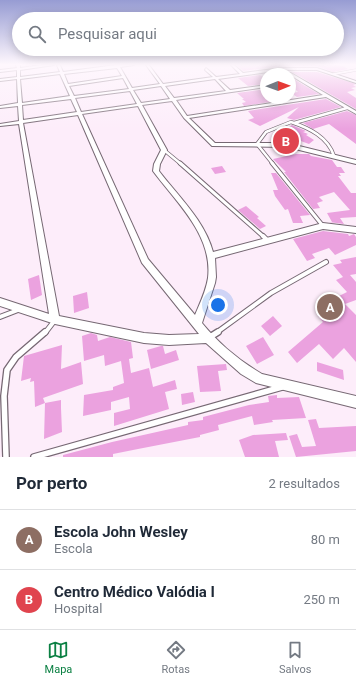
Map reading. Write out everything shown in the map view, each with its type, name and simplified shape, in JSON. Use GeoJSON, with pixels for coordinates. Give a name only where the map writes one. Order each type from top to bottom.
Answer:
{"type":"FeatureCollection","features":[{"type":"Feature","properties":{"kind":"street"},"geometry":{"type":"LineString","coordinates":[[19,86],[21,122],[55,320]]}},
{"type":"Feature","properties":{"kind":"street"},"geometry":{"type":"LineString","coordinates":[[67,86],[145,261],[208,338],[245,370],[267,382],[356,402]]}},
{"type":"Feature","properties":{"kind":"street"},"geometry":{"type":"LineString","coordinates":[[0,107],[147,86]]}},
{"type":"Feature","properties":{"kind":"street"},"geometry":{"type":"LineString","coordinates":[[164,86],[186,117],[214,145],[287,145],[356,162]]}},
{"type":"Feature","properties":{"kind":"street"},"geometry":{"type":"LineString","coordinates":[[223,86],[229,91]]}},
{"type":"Feature","properties":{"kind":"street"},"geometry":{"type":"LineString","coordinates":[[306,86],[356,113]]}},
{"type":"Feature","properties":{"kind":"street"},"geometry":{"type":"LineString","coordinates":[[0,125],[260,87]]}},
{"type":"Feature","properties":{"kind":"street"},"geometry":{"type":"LineString","coordinates":[[130,89],[164,150],[156,164],[156,171],[187,211],[203,236],[212,256],[212,277],[197,323]]}},
{"type":"Feature","properties":{"kind":"street"},"geometry":{"type":"LineString","coordinates":[[186,117],[326,96]]}},
{"type":"Feature","properties":{"kind":"street"},"geometry":{"type":"LineString","coordinates":[[212,256],[323,226],[356,230]]}},
{"type":"Feature","properties":{"kind":"street"},"geometry":{"type":"LineString","coordinates":[[0,302],[55,320],[144,338],[169,340],[208,338]]}},
{"type":"Feature","properties":{"kind":"lane"},"geometry":{"type":"LineString","coordinates":[[323,226],[258,144],[259,138],[265,133],[289,122],[294,123],[347,108]]}},
{"type":"Feature","properties":{"kind":"lane"},"geometry":{"type":"LineString","coordinates":[[294,123],[328,142],[333,148],[334,156]]}},
{"type":"Feature","properties":{"kind":"lane"},"geometry":{"type":"LineString","coordinates":[[164,150],[172,159],[202,181],[268,242]]}},
{"type":"Feature","properties":{"kind":"lane"},"geometry":{"type":"LineString","coordinates":[[208,338],[271,293],[326,262]]}},
{"type":"Feature","properties":{"kind":"lane"},"geometry":{"type":"LineString","coordinates":[[0,317],[19,309]]}},
{"type":"Feature","properties":{"kind":"lane"},"geometry":{"type":"LineString","coordinates":[[6,457],[2,397],[7,370],[16,357],[40,338],[55,320]]}},
{"type":"Feature","properties":{"kind":"lane"},"geometry":{"type":"LineString","coordinates":[[34,457],[286,386]]}},
{"type":"Feature","properties":{"kind":"building"},"geometry":{"type":"Polygon","coordinates":[[[296,86],[306,86],[319,94],[297,97],[296,92],[298,92],[296,90],[296,86]]]}},
{"type":"Feature","properties":{"kind":"building"},"geometry":{"type":"Polygon","coordinates":[[[317,86],[355,86],[356,87],[351,88],[355,90],[347,92],[356,98],[356,109],[317,86]]]}},
{"type":"Feature","properties":{"kind":"building"},"geometry":{"type":"Polygon","coordinates":[[[260,90],[260,103],[244,106],[242,103],[246,102],[237,93],[260,90]]]}},
{"type":"Feature","properties":{"kind":"building"},"geometry":{"type":"Polygon","coordinates":[[[326,99],[341,107],[294,120],[287,118],[299,107],[260,126],[248,120],[254,118],[248,111],[326,99]]]}},
{"type":"Feature","properties":{"kind":"building"},"geometry":{"type":"Polygon","coordinates":[[[347,111],[356,115],[356,144],[329,124],[313,129],[303,123],[347,111]]]}},
{"type":"Feature","properties":{"kind":"building"},"geometry":{"type":"Polygon","coordinates":[[[292,125],[306,131],[303,132],[308,134],[306,135],[314,140],[309,144],[298,140],[294,143],[281,142],[272,138],[292,125]]]}},
{"type":"Feature","properties":{"kind":"building"},"geometry":{"type":"Polygon","coordinates":[[[296,154],[309,154],[311,156],[332,160],[337,167],[341,167],[345,173],[339,173],[341,176],[338,176],[351,193],[356,193],[356,217],[340,218],[344,224],[329,222],[332,222],[327,213],[350,210],[334,192],[319,197],[323,201],[317,203],[320,208],[313,209],[284,172],[286,172],[273,159],[296,154]]]}},
{"type":"Feature","properties":{"kind":"building"},"geometry":{"type":"Polygon","coordinates":[[[222,166],[226,172],[215,174],[211,168],[222,166]]]}},
{"type":"Feature","properties":{"kind":"building"},"geometry":{"type":"Polygon","coordinates":[[[271,173],[276,173],[310,215],[300,216],[303,223],[293,223],[288,209],[285,210],[275,196],[273,190],[278,190],[271,173]]]}},
{"type":"Feature","properties":{"kind":"building"},"geometry":{"type":"Polygon","coordinates":[[[246,206],[259,217],[257,218],[266,226],[260,229],[238,210],[246,206]]]}},
{"type":"Feature","properties":{"kind":"building"},"geometry":{"type":"Polygon","coordinates":[[[323,231],[348,234],[349,236],[354,234],[356,237],[356,245],[335,255],[329,248],[312,254],[315,258],[307,261],[293,239],[323,231]]]}},
{"type":"Feature","properties":{"kind":"building"},"geometry":{"type":"Polygon","coordinates":[[[356,257],[356,274],[350,275],[356,282],[356,300],[345,304],[356,315],[356,362],[344,348],[333,359],[319,344],[297,363],[288,352],[323,322],[318,316],[326,312],[321,305],[347,292],[336,280],[343,277],[333,265],[342,263],[340,260],[356,257]]]}},
{"type":"Feature","properties":{"kind":"building"},"geometry":{"type":"Polygon","coordinates":[[[39,275],[42,295],[31,300],[28,279],[39,275]]]}},
{"type":"Feature","properties":{"kind":"building"},"geometry":{"type":"Polygon","coordinates":[[[87,292],[89,308],[74,313],[73,296],[87,292]]]}},
{"type":"Feature","properties":{"kind":"building"},"geometry":{"type":"Polygon","coordinates":[[[273,316],[282,326],[270,336],[261,326],[273,316]]]}},
{"type":"Feature","properties":{"kind":"building"},"geometry":{"type":"Polygon","coordinates":[[[91,333],[97,335],[98,341],[110,337],[131,342],[133,358],[129,359],[131,373],[149,368],[153,387],[175,380],[177,389],[165,392],[169,409],[114,426],[114,413],[130,409],[129,397],[111,402],[111,410],[83,416],[84,395],[113,390],[113,387],[124,383],[121,361],[105,366],[104,355],[84,361],[82,336],[91,333]]]}},
{"type":"Feature","properties":{"kind":"building"},"geometry":{"type":"Polygon","coordinates":[[[263,337],[274,355],[257,364],[246,346],[263,337]]]}},
{"type":"Feature","properties":{"kind":"building"},"geometry":{"type":"Polygon","coordinates":[[[62,345],[61,369],[81,362],[83,384],[43,398],[45,403],[35,407],[34,381],[30,382],[31,378],[21,381],[24,356],[62,345]]]}},
{"type":"Feature","properties":{"kind":"building"},"geometry":{"type":"Polygon","coordinates":[[[163,346],[165,354],[176,350],[179,360],[151,369],[147,350],[163,346]]]}},
{"type":"Feature","properties":{"kind":"building"},"geometry":{"type":"Polygon","coordinates":[[[317,362],[343,370],[344,380],[317,371],[317,362]]]}},
{"type":"Feature","properties":{"kind":"building"},"geometry":{"type":"Polygon","coordinates":[[[226,364],[227,370],[218,371],[221,391],[200,392],[197,366],[226,364]]]}},
{"type":"Feature","properties":{"kind":"building"},"geometry":{"type":"Polygon","coordinates":[[[193,392],[195,402],[182,405],[181,394],[193,392]]]}},
{"type":"Feature","properties":{"kind":"building"},"geometry":{"type":"Polygon","coordinates":[[[277,395],[277,398],[299,397],[306,418],[272,420],[273,422],[254,425],[252,416],[218,425],[219,430],[200,435],[200,437],[113,454],[113,457],[63,457],[63,455],[112,442],[188,425],[188,422],[203,420],[203,417],[249,405],[269,402],[268,396],[277,395]]]}},
{"type":"Feature","properties":{"kind":"building"},"geometry":{"type":"Polygon","coordinates":[[[61,400],[62,432],[44,439],[45,403],[61,400]]]}},
{"type":"Feature","properties":{"kind":"building"},"geometry":{"type":"Polygon","coordinates":[[[316,419],[319,428],[356,426],[356,451],[296,457],[289,436],[297,434],[302,447],[316,446],[308,420],[316,419]]]}},
{"type":"Feature","properties":{"kind":"building"},"geometry":{"type":"Polygon","coordinates":[[[286,433],[288,440],[275,441],[279,457],[245,457],[239,440],[253,435],[286,433]]]}},
{"type":"Feature","properties":{"kind":"place","name":"Centro Médico Valódia I"},"geometry":{"type":"Point","coordinates":[286,141]}},
{"type":"Feature","properties":{"kind":"place","name":"Escola John Wesley"},"geometry":{"type":"Point","coordinates":[330,307]}}]}
